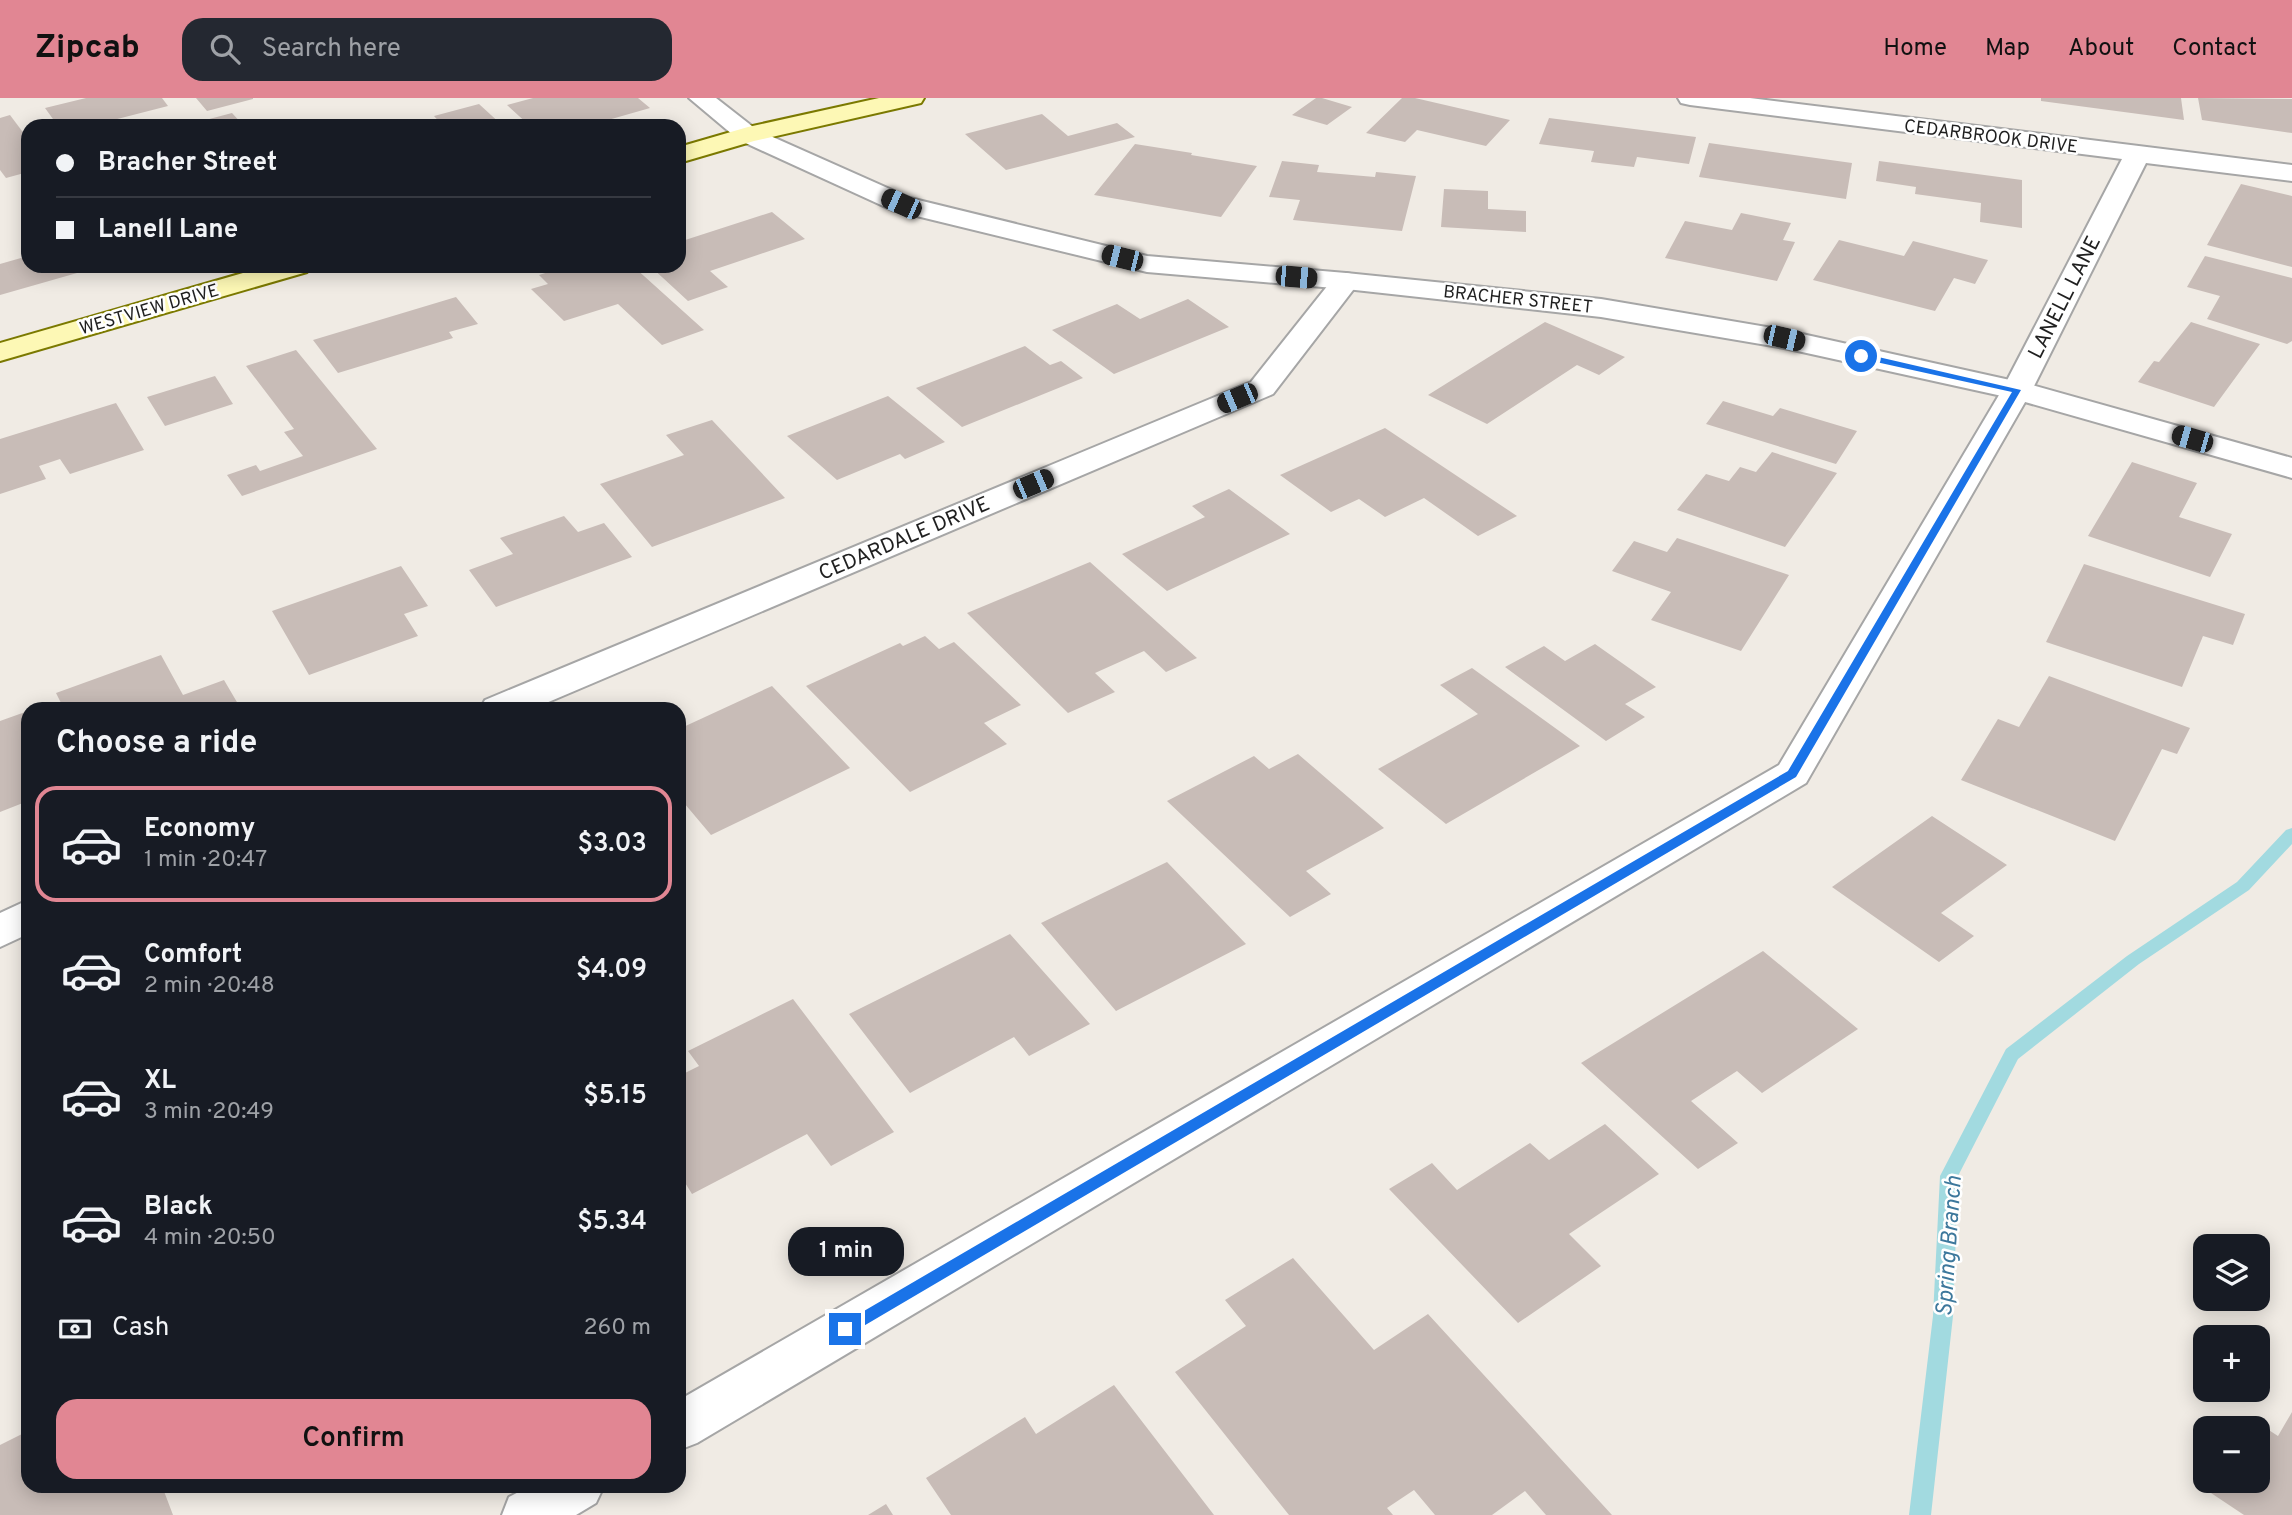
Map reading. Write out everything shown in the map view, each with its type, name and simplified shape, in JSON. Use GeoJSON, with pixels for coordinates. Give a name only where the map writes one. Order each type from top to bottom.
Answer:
{"type":"FeatureCollection","features":[{"type":"Feature","properties":{"kind":"main road"},"geometry":{"type":"LineString","coordinates":[[686,153],[748,135],[912,98]]}},
{"type":"Feature","properties":{"kind":"main road","name":"WESTVIEW DRIVE"},"geometry":{"type":"LineString","coordinates":[[0,352],[273,273]]}},
{"type":"Feature","properties":{"kind":"street","name":"BRACHER STREET"},"geometry":{"type":"LineString","coordinates":[[701,98],[748,135],[901,204],[1147,264],[1601,307],[1784,338],[2017,390],[2292,468]]}},
{"type":"Feature","properties":{"kind":"street","name":"CEDARBROOK DRIVE"},"geometry":{"type":"LineString","coordinates":[[1690,98],[2292,173]]}},
{"type":"Feature","properties":{"kind":"street","name":"LANELL LANE"},"geometry":{"type":"LineString","coordinates":[[686,1423],[1793,774],[2017,390],[2137,155]]}},
{"type":"Feature","properties":{"kind":"street","name":"CEDARDALE DRIVE"},"geometry":{"type":"LineString","coordinates":[[515,702],[1262,388],[1346,281]]}},
{"type":"Feature","properties":{"kind":"street"},"geometry":{"type":"LineString","coordinates":[[0,932],[21,919]]}},
{"type":"Feature","properties":{"kind":"street"},"geometry":{"type":"LineString","coordinates":[[528,1515],[566,1493]]}},
{"type":"Feature","properties":{"kind":"building"},"geometry":{"type":"Polygon","coordinates":[[[86,98],[162,98],[168,106],[117,119],[53,119],[45,108],[86,98]]]}},
{"type":"Feature","properties":{"kind":"building"},"geometry":{"type":"Polygon","coordinates":[[[196,98],[253,98],[253,99],[207,111],[196,98]]]}},
{"type":"Feature","properties":{"kind":"building"},"geometry":{"type":"Polygon","coordinates":[[[533,98],[638,98],[650,108],[612,119],[522,119],[507,105],[533,98]]]}},
{"type":"Feature","properties":{"kind":"building"},"geometry":{"type":"Polygon","coordinates":[[[1316,98],[1352,107],[1327,125],[1292,115],[1316,98]]]}},
{"type":"Feature","properties":{"kind":"building"},"geometry":{"type":"Polygon","coordinates":[[[1402,98],[1415,98],[1510,120],[1486,146],[1417,130],[1405,142],[1366,133],[1402,98]]]}},
{"type":"Feature","properties":{"kind":"building"},"geometry":{"type":"Polygon","coordinates":[[[2041,98],[2181,98],[2184,120],[2041,101],[2041,98]]]}},
{"type":"Feature","properties":{"kind":"building"},"geometry":{"type":"Polygon","coordinates":[[[2198,98],[2292,99],[2292,133],[2202,120],[2198,98]]]}},
{"type":"Feature","properties":{"kind":"building"},"geometry":{"type":"Polygon","coordinates":[[[479,104],[495,119],[437,119],[434,116],[479,104]]]}},
{"type":"Feature","properties":{"kind":"building"},"geometry":{"type":"Polygon","coordinates":[[[232,113],[238,119],[209,119],[232,113]]]}},
{"type":"Feature","properties":{"kind":"building"},"geometry":{"type":"Polygon","coordinates":[[[1042,114],[1068,136],[1117,123],[1135,137],[1006,170],[965,134],[1042,114]]]}},
{"type":"Feature","properties":{"kind":"building"},"geometry":{"type":"Polygon","coordinates":[[[10,115],[21,130],[21,174],[6,178],[0,170],[0,118],[10,115]]]}},
{"type":"Feature","properties":{"kind":"building"},"geometry":{"type":"Polygon","coordinates":[[[1549,118],[1696,137],[1689,164],[1637,157],[1634,167],[1591,162],[1594,151],[1539,144],[1549,118]]]}},
{"type":"Feature","properties":{"kind":"building"},"geometry":{"type":"Polygon","coordinates":[[[1709,143],[1852,163],[1846,199],[1699,177],[1709,143]]]}},
{"type":"Feature","properties":{"kind":"building"},"geometry":{"type":"Polygon","coordinates":[[[1135,144],[1257,166],[1221,217],[1094,195],[1135,144]]]}},
{"type":"Feature","properties":{"kind":"building"},"geometry":{"type":"Polygon","coordinates":[[[1282,161],[1319,165],[1317,172],[1375,177],[1376,172],[1416,176],[1402,231],[1293,220],[1300,200],[1269,197],[1282,161]]]}},
{"type":"Feature","properties":{"kind":"building"},"geometry":{"type":"Polygon","coordinates":[[[1879,161],[2022,180],[2022,228],[1980,222],[1981,203],[1915,194],[1916,187],[1876,181],[1879,161]]]}},
{"type":"Feature","properties":{"kind":"building"},"geometry":{"type":"Polygon","coordinates":[[[2241,184],[2292,196],[2292,267],[2207,245],[2241,184]]]}},
{"type":"Feature","properties":{"kind":"building"},"geometry":{"type":"Polygon","coordinates":[[[1444,189],[1488,191],[1488,209],[1526,211],[1526,232],[1441,227],[1444,189]]]}},
{"type":"Feature","properties":{"kind":"building"},"geometry":{"type":"Polygon","coordinates":[[[772,212],[805,239],[710,271],[728,287],[688,301],[658,273],[686,273],[686,240],[772,212]]]}},
{"type":"Feature","properties":{"kind":"building"},"geometry":{"type":"Polygon","coordinates":[[[1741,213],[1791,223],[1783,240],[1795,242],[1777,281],[1665,258],[1685,221],[1732,230],[1741,213]]]}},
{"type":"Feature","properties":{"kind":"building"},"geometry":{"type":"Polygon","coordinates":[[[1839,240],[1904,256],[1913,241],[1988,260],[1975,284],[1954,278],[1935,311],[1813,280],[1839,240]]]}},
{"type":"Feature","properties":{"kind":"building"},"geometry":{"type":"Polygon","coordinates":[[[2205,256],[2292,278],[2292,341],[2287,344],[2207,319],[2220,296],[2187,287],[2205,256]]]}},
{"type":"Feature","properties":{"kind":"building"},"geometry":{"type":"Polygon","coordinates":[[[21,258],[21,273],[77,273],[0,295],[0,264],[21,258]]]}},
{"type":"Feature","properties":{"kind":"building"},"geometry":{"type":"Polygon","coordinates":[[[641,273],[704,330],[662,345],[618,304],[564,321],[531,289],[548,284],[539,275],[641,273]]]}},
{"type":"Feature","properties":{"kind":"building"},"geometry":{"type":"Polygon","coordinates":[[[456,297],[478,324],[449,332],[453,338],[338,373],[313,340],[456,297]]]}},
{"type":"Feature","properties":{"kind":"building"},"geometry":{"type":"Polygon","coordinates":[[[1188,299],[1229,327],[1114,374],[1052,330],[1117,304],[1140,319],[1188,299]]]}},
{"type":"Feature","properties":{"kind":"building"},"geometry":{"type":"Polygon","coordinates":[[[1545,322],[1625,357],[1599,375],[1577,365],[1487,424],[1428,395],[1545,322]]]}},
{"type":"Feature","properties":{"kind":"building"},"geometry":{"type":"Polygon","coordinates":[[[2191,322],[2260,344],[2214,407],[2138,382],[2154,361],[2159,362],[2191,322]]]}},
{"type":"Feature","properties":{"kind":"building"},"geometry":{"type":"Polygon","coordinates":[[[1025,346],[1050,365],[1061,361],[1083,378],[962,427],[916,388],[1025,346]]]}},
{"type":"Feature","properties":{"kind":"building"},"geometry":{"type":"Polygon","coordinates":[[[296,350],[377,449],[242,496],[227,475],[256,465],[260,471],[303,456],[284,432],[294,429],[246,366],[296,350]]]}},
{"type":"Feature","properties":{"kind":"building"},"geometry":{"type":"Polygon","coordinates":[[[215,376],[233,404],[165,426],[147,397],[215,376]]]}},
{"type":"Feature","properties":{"kind":"building"},"geometry":{"type":"Polygon","coordinates":[[[888,396],[945,442],[905,459],[900,454],[837,480],[787,436],[888,396]]]}},
{"type":"Feature","properties":{"kind":"building"},"geometry":{"type":"Polygon","coordinates":[[[1723,401],[1773,416],[1780,408],[1857,431],[1836,464],[1706,424],[1723,401]]]}},
{"type":"Feature","properties":{"kind":"building"},"geometry":{"type":"Polygon","coordinates":[[[116,403],[144,450],[70,474],[60,459],[39,466],[46,479],[0,494],[0,439],[116,403]]]}},
{"type":"Feature","properties":{"kind":"building"},"geometry":{"type":"Polygon","coordinates":[[[712,420],[785,498],[652,547],[600,484],[684,455],[666,435],[712,420]]]}},
{"type":"Feature","properties":{"kind":"building"},"geometry":{"type":"Polygon","coordinates":[[[1385,428],[1517,516],[1478,536],[1424,498],[1385,517],[1359,499],[1331,512],[1280,475],[1385,428]]]}},
{"type":"Feature","properties":{"kind":"building"},"geometry":{"type":"Polygon","coordinates":[[[1772,452],[1837,473],[1785,547],[1677,510],[1706,474],[1729,481],[1740,467],[1756,472],[1772,452]]]}},
{"type":"Feature","properties":{"kind":"building"},"geometry":{"type":"Polygon","coordinates":[[[2132,462],[2197,483],[2179,517],[2232,534],[2210,577],[2088,536],[2132,462]]]}},
{"type":"Feature","properties":{"kind":"building"},"geometry":{"type":"Polygon","coordinates":[[[1229,489],[1290,534],[1167,591],[1122,554],[1205,517],[1192,506],[1229,489]]]}},
{"type":"Feature","properties":{"kind":"building"},"geometry":{"type":"Polygon","coordinates":[[[564,516],[578,532],[604,523],[632,557],[496,607],[469,570],[513,554],[500,538],[564,516]]]}},
{"type":"Feature","properties":{"kind":"building"},"geometry":{"type":"Polygon","coordinates":[[[1677,538],[1789,575],[1741,651],[1651,620],[1671,592],[1612,571],[1634,541],[1667,552],[1677,538]]]}},
{"type":"Feature","properties":{"kind":"building"},"geometry":{"type":"Polygon","coordinates":[[[1090,562],[1197,658],[1166,672],[1144,651],[1095,673],[1115,692],[1068,713],[967,613],[1090,562]]]}},
{"type":"Feature","properties":{"kind":"building"},"geometry":{"type":"Polygon","coordinates":[[[2084,564],[2245,614],[2233,645],[2203,636],[2182,687],[2046,642],[2084,564]]]}},
{"type":"Feature","properties":{"kind":"building"},"geometry":{"type":"Polygon","coordinates":[[[401,566],[428,606],[404,614],[418,636],[309,675],[272,611],[401,566]]]}},
{"type":"Feature","properties":{"kind":"building"},"geometry":{"type":"Polygon","coordinates":[[[925,636],[939,649],[954,642],[1021,705],[984,723],[1007,744],[910,792],[806,686],[900,643],[903,646],[925,636]]]}},
{"type":"Feature","properties":{"kind":"building"},"geometry":{"type":"Polygon","coordinates":[[[1595,644],[1656,687],[1625,704],[1645,717],[1606,741],[1505,667],[1544,646],[1565,661],[1595,644]]]}},
{"type":"Feature","properties":{"kind":"building"},"geometry":{"type":"Polygon","coordinates":[[[161,655],[183,695],[224,680],[237,702],[60,702],[56,693],[161,655]]]}},
{"type":"Feature","properties":{"kind":"building"},"geometry":{"type":"Polygon","coordinates":[[[1472,668],[1580,746],[1446,824],[1378,769],[1478,714],[1440,685],[1472,668]]]}},
{"type":"Feature","properties":{"kind":"building"},"geometry":{"type":"Polygon","coordinates":[[[2049,676],[2190,728],[2177,754],[2162,749],[2115,841],[1961,780],[1998,719],[2019,727],[2049,676]]]}},
{"type":"Feature","properties":{"kind":"building"},"geometry":{"type":"Polygon","coordinates":[[[772,686],[850,768],[711,835],[686,805],[686,726],[772,686]]]}},
{"type":"Feature","properties":{"kind":"building"},"geometry":{"type":"Polygon","coordinates":[[[21,714],[21,804],[0,812],[0,721],[21,714]]]}},
{"type":"Feature","properties":{"kind":"building"},"geometry":{"type":"Polygon","coordinates":[[[1298,754],[1384,828],[1306,871],[1331,894],[1290,917],[1167,801],[1254,756],[1269,769],[1298,754]]]}},
{"type":"Feature","properties":{"kind":"building"},"geometry":{"type":"Polygon","coordinates":[[[1932,816],[2007,865],[1941,913],[1974,936],[1939,962],[1832,887],[1932,816]]]}},
{"type":"Feature","properties":{"kind":"building"},"geometry":{"type":"Polygon","coordinates":[[[1167,862],[1246,944],[1116,1011],[1041,923],[1167,862]]]}},
{"type":"Feature","properties":{"kind":"building"},"geometry":{"type":"Polygon","coordinates":[[[1010,934],[1090,1024],[1029,1056],[1014,1037],[910,1093],[849,1014],[1010,934]]]}},
{"type":"Feature","properties":{"kind":"building"},"geometry":{"type":"Polygon","coordinates":[[[1763,951],[1858,1029],[1762,1093],[1737,1071],[1691,1101],[1738,1143],[1698,1169],[1581,1063],[1763,951]]]}},
{"type":"Feature","properties":{"kind":"building"},"geometry":{"type":"Polygon","coordinates":[[[793,999],[894,1132],[831,1166],[807,1134],[692,1194],[686,1184],[686,1072],[699,1066],[688,1051],[793,999]]]}},
{"type":"Feature","properties":{"kind":"building"},"geometry":{"type":"Polygon","coordinates":[[[1605,1124],[1659,1174],[1569,1234],[1601,1266],[1518,1323],[1389,1189],[1432,1163],[1457,1190],[1530,1143],[1549,1160],[1605,1124]]]}},
{"type":"Feature","properties":{"kind":"building"},"geometry":{"type":"Polygon","coordinates":[[[1293,1258],[1374,1350],[1428,1314],[1612,1515],[1546,1515],[1525,1491],[1492,1515],[1435,1515],[1414,1490],[1387,1508],[1393,1515],[1289,1515],[1175,1372],[1246,1326],[1225,1300],[1293,1258]]]}},
{"type":"Feature","properties":{"kind":"building"},"geometry":{"type":"Polygon","coordinates":[[[1114,1385],[1214,1515],[951,1515],[926,1478],[1025,1417],[1036,1434],[1114,1385]]]}},
{"type":"Feature","properties":{"kind":"building"},"geometry":{"type":"Polygon","coordinates":[[[2292,1412],[2292,1515],[2244,1515],[2211,1493],[2270,1493],[2270,1431],[2278,1436],[2292,1412]]]}},
{"type":"Feature","properties":{"kind":"building"},"geometry":{"type":"Polygon","coordinates":[[[21,1434],[21,1493],[165,1493],[173,1515],[0,1515],[0,1445],[21,1434]]]}},
{"type":"Feature","properties":{"kind":"building"},"geometry":{"type":"Polygon","coordinates":[[[886,1504],[893,1515],[868,1515],[886,1504]]]}},
{"type":"Feature","properties":{"kind":"waterway","name":"Spring Branch"},"geometry":{"type":"LineString","coordinates":[[1920,1515],[1943,1316],[1949,1176],[2012,1054],[2133,960],[2243,886],[2292,834]]}},
{"type":"Feature","properties":{"kind":"route"},"geometry":{"type":"LineString","coordinates":[[845,1329],[1793,774],[2017,390],[1861,356]]}}]}
